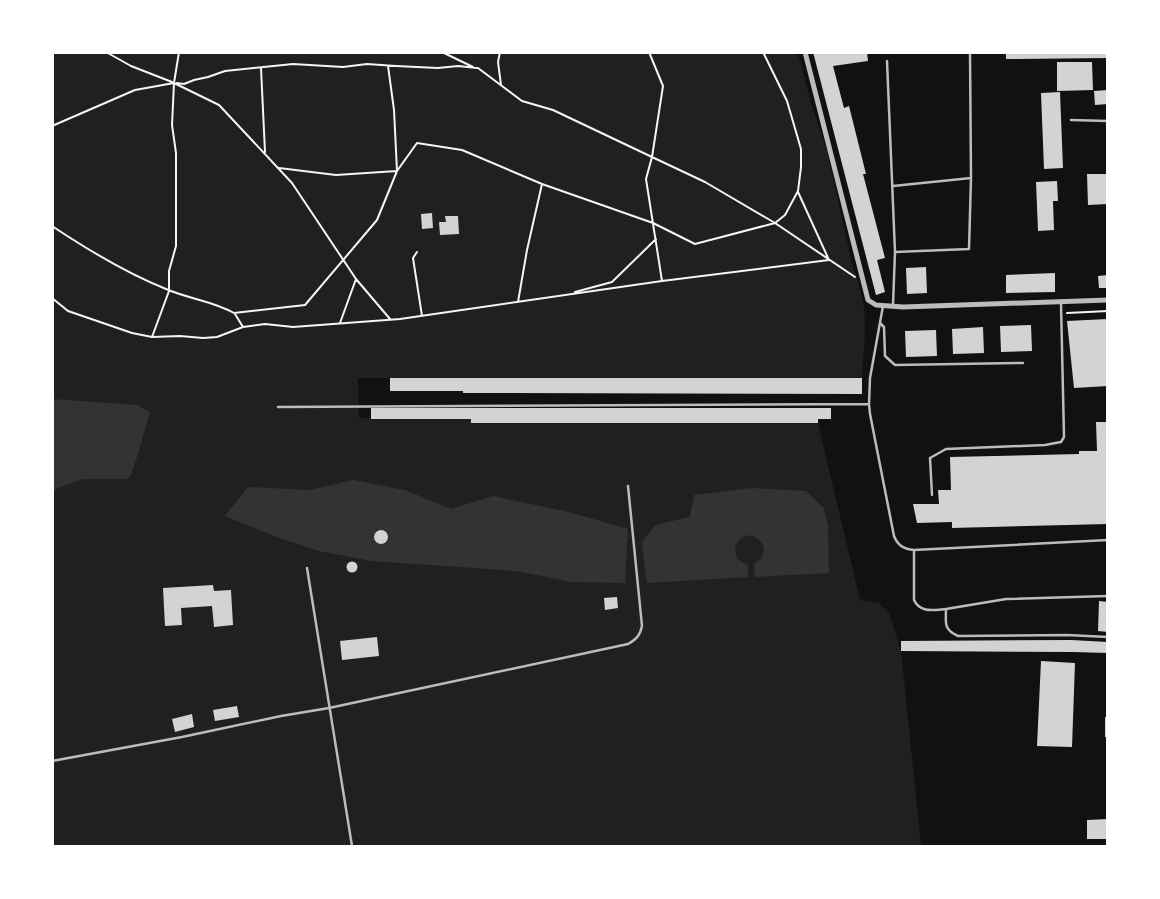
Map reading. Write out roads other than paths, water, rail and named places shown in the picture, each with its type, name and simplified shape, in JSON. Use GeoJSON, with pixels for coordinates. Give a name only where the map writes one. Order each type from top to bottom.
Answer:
{"type":"FeatureCollection","features":[{"type":"Feature","properties":{"kind":"street"},"geometry":{"type":"LineString","coordinates":[[805,52],[868,300],[876,305],[893,307],[1108,300]]}},
{"type":"Feature","properties":{"kind":"lane"},"geometry":{"type":"LineString","coordinates":[[896,252],[969,249],[971,178],[970,52]]}},
{"type":"Feature","properties":{"kind":"lane"},"geometry":{"type":"LineString","coordinates":[[887,60],[896,252],[893,307]]}},
{"type":"Feature","properties":{"kind":"lane"},"geometry":{"type":"LineString","coordinates":[[1071,120],[1108,121]]}},
{"type":"Feature","properties":{"kind":"lane"},"geometry":{"type":"LineString","coordinates":[[893,186],[971,178]]}},
{"type":"Feature","properties":{"kind":"lane"},"geometry":{"type":"LineString","coordinates":[[932,495],[930,458],[946,449],[1045,445],[1061,442],[1064,437],[1060,302]]}},
{"type":"Feature","properties":{"kind":"lane"},"geometry":{"type":"LineString","coordinates":[[883,306],[870,378],[869,404],[896,543],[901,547],[914,550],[1108,540]]}},
{"type":"Feature","properties":{"kind":"lane"},"geometry":{"type":"LineString","coordinates":[[880,323],[884,327],[885,356],[895,365],[1023,363]]}},
{"type":"Feature","properties":{"kind":"lane"},"geometry":{"type":"LineString","coordinates":[[278,407],[869,404]]}},
{"type":"Feature","properties":{"kind":"lane"},"geometry":{"type":"LineString","coordinates":[[52,761],[330,708],[628,644],[636,640],[642,626],[628,486]]}},
{"type":"Feature","properties":{"kind":"lane"},"geometry":{"type":"LineString","coordinates":[[914,550],[914,600],[921,609],[946,609],[1006,599],[1108,596]]}},
{"type":"Feature","properties":{"kind":"lane"},"geometry":{"type":"LineString","coordinates":[[307,568],[352,846]]}},
{"type":"Feature","properties":{"kind":"lane"},"geometry":{"type":"LineString","coordinates":[[946,609],[946,625],[950,632],[958,636],[1067,635],[1108,637]]}}]}
